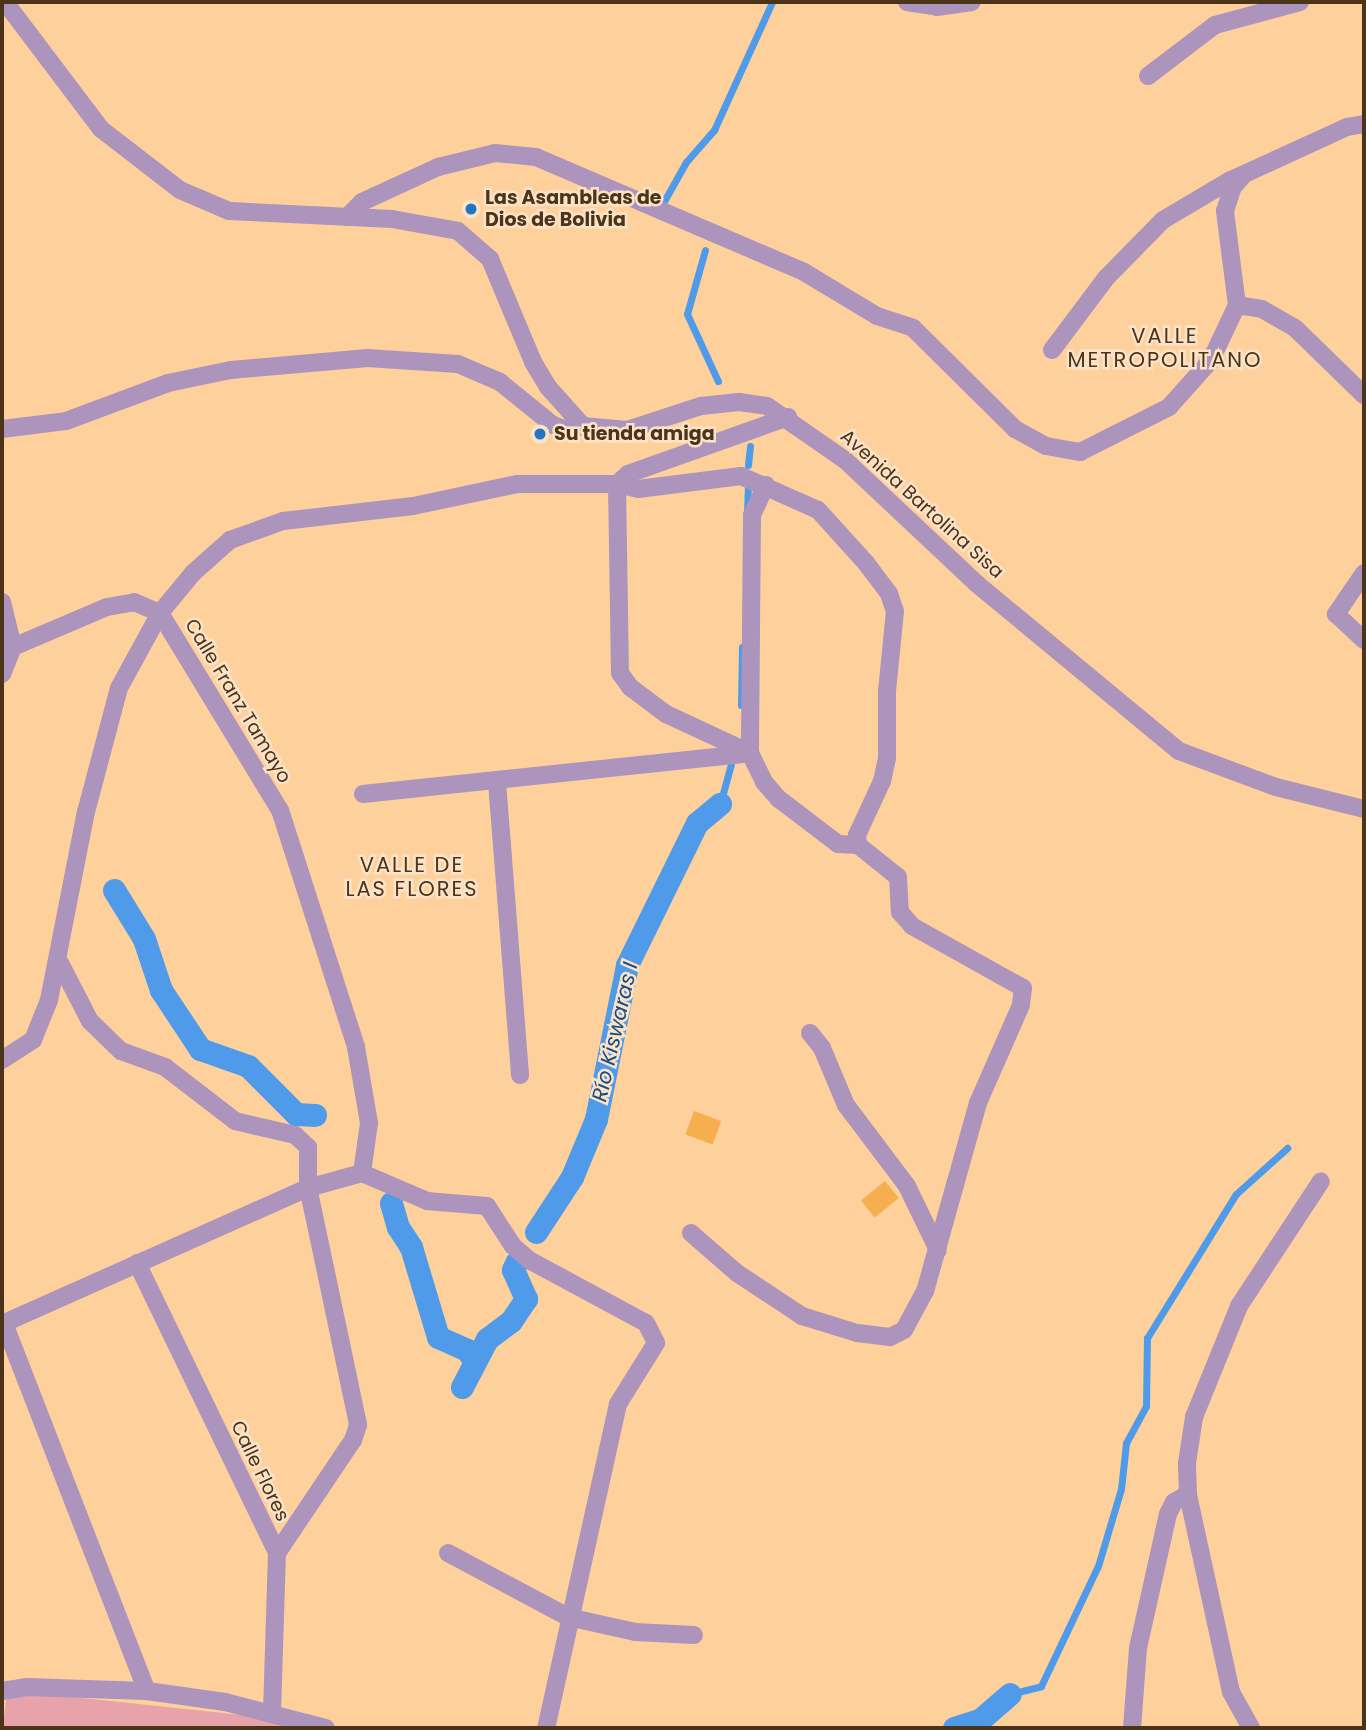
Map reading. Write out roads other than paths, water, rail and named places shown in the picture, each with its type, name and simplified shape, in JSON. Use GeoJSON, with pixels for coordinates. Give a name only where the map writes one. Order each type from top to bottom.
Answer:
{"type":"FeatureCollection","features":[{"type":"Feature","properties":{"kind":"street"},"geometry":{"type":"LineString","coordinates":[[5,2],[101,129],[159,178],[229,211],[347,217],[444,226],[470,239],[498,271],[521,335],[548,387],[583,426]]}},
{"type":"Feature","properties":{"kind":"street"},"geometry":{"type":"LineString","coordinates":[[907,2],[937,8],[972,2]]}},
{"type":"Feature","properties":{"kind":"street"},"geometry":{"type":"LineString","coordinates":[[1148,76],[1215,25],[1300,2]]}},
{"type":"Feature","properties":{"kind":"street"},"geometry":{"type":"LineString","coordinates":[[1052,350],[1105,278],[1148,232],[1217,187],[1347,127],[1364,124]]}},
{"type":"Feature","properties":{"kind":"street"},"geometry":{"type":"LineString","coordinates":[[347,217],[362,202],[438,167],[495,153],[536,157],[804,272],[877,316],[913,328],[1014,429],[1046,446],[1080,452],[1128,431],[1182,396],[1211,360],[1237,305],[1224,212],[1233,187],[1242,177]]}},
{"type":"Feature","properties":{"kind":"street"},"geometry":{"type":"LineString","coordinates":[[1237,305],[1262,309],[1295,328],[1364,394]]}},
{"type":"Feature","properties":{"kind":"street","name":"Avenida Bartolina Sisa"},"geometry":{"type":"LineString","coordinates":[[2,429],[66,421],[167,383],[231,370],[367,358],[458,364],[500,382],[553,425],[566,430],[583,426],[627,429],[701,406],[739,402],[767,406],[788,417],[845,460],[977,584],[1179,751],[1276,787],[1364,809]]}},
{"type":"Feature","properties":{"kind":"street"},"geometry":{"type":"LineString","coordinates":[[750,753],[666,714],[620,674],[617,484],[628,474],[788,417]]}},
{"type":"Feature","properties":{"kind":"street"},"geometry":{"type":"LineString","coordinates":[[2,1060],[33,1040],[60,963],[69,886],[107,724],[119,688],[160,613],[193,573],[230,540],[284,521],[413,506],[517,484],[617,484],[638,489],[724,475],[741,476],[766,485],[818,510],[838,529],[889,594],[895,611],[887,691],[887,758],[882,781],[857,835],[858,845]]}},
{"type":"Feature","properties":{"kind":"street"},"geometry":{"type":"LineString","coordinates":[[691,1233],[737,1273],[802,1316],[857,1333],[890,1337],[904,1330],[915,1312],[938,1250],[978,1103],[1021,1004],[1023,988],[912,926],[900,912],[898,877],[858,845],[838,844],[779,799],[764,782],[750,753],[752,515],[766,485]]}},
{"type":"Feature","properties":{"kind":"street"},"geometry":{"type":"LineString","coordinates":[[1364,573],[1336,614],[1364,640]]}},
{"type":"Feature","properties":{"kind":"street"},"geometry":{"type":"LineString","coordinates":[[13,647],[107,607],[134,602],[160,613]]}},
{"type":"Feature","properties":{"kind":"street"},"geometry":{"type":"LineString","coordinates":[[2,603],[13,647],[2,674]]}},
{"type":"Feature","properties":{"kind":"street","name":"Calle Franz Tamayo"},"geometry":{"type":"LineString","coordinates":[[160,613],[279,810],[356,1046],[369,1123],[362,1172]]}},
{"type":"Feature","properties":{"kind":"street"},"geometry":{"type":"LineString","coordinates":[[363,794],[497,782],[750,753]]}},
{"type":"Feature","properties":{"kind":"street"},"geometry":{"type":"LineString","coordinates":[[497,782],[520,1075]]}},
{"type":"Feature","properties":{"kind":"street"},"geometry":{"type":"LineString","coordinates":[[60,963],[90,1021],[121,1051],[164,1067],[235,1121],[304,1141],[308,1188],[358,1425],[353,1440],[277,1553]]}},
{"type":"Feature","properties":{"kind":"street"},"geometry":{"type":"LineString","coordinates":[[810,1033],[822,1048],[846,1105],[907,1186],[938,1250]]}},
{"type":"Feature","properties":{"kind":"street"},"geometry":{"type":"LineString","coordinates":[[147,1691],[3,1324],[308,1188],[362,1172],[427,1201],[487,1206],[513,1246],[529,1260],[646,1323],[654,1333],[656,1343],[618,1405],[568,1617],[546,1728]]}},
{"type":"Feature","properties":{"kind":"street"},"geometry":{"type":"LineString","coordinates":[[1251,1728],[1231,1692],[1188,1494],[1194,1417],[1239,1306],[1321,1181]]}},
{"type":"Feature","properties":{"kind":"street","name":"Calle Flores"},"geometry":{"type":"LineString","coordinates":[[137,1263],[277,1553],[272,1712]]}},
{"type":"Feature","properties":{"kind":"street"},"geometry":{"type":"LineString","coordinates":[[1132,1728],[1138,1648],[1168,1514],[1174,1503],[1188,1494]]}},
{"type":"Feature","properties":{"kind":"street"},"geometry":{"type":"LineString","coordinates":[[448,1553],[568,1617],[635,1632],[694,1635]]}},
{"type":"Feature","properties":{"kind":"street"},"geometry":{"type":"LineString","coordinates":[[2,1691],[47,1687],[147,1691],[272,1712],[326,1728]]}},
{"type":"Feature","properties":{"kind":"waterway","name":"Río Kiswaras I"},"geometry":{"type":"LineString","coordinates":[[663,203],[686,162],[714,130],[772,2]]}},
{"type":"Feature","properties":{"kind":"waterway","name":"Río Kiswaras I"},"geometry":{"type":"LineString","coordinates":[[705,250],[687,314],[718,381]]}},
{"type":"Feature","properties":{"kind":"waterway","name":"Río Kiswaras I"},"geometry":{"type":"LineString","coordinates":[[748,465],[750,446]]}},
{"type":"Feature","properties":{"kind":"waterway","name":"Río Kiswaras I"},"geometry":{"type":"LineString","coordinates":[[747,513],[748,486]]}},
{"type":"Feature","properties":{"kind":"waterway","name":"Río Kiswaras I"},"geometry":{"type":"LineString","coordinates":[[741,705],[742,647]]}},
{"type":"Feature","properties":{"kind":"waterway","name":"Río Kiswaras I"},"geometry":{"type":"LineString","coordinates":[[720,804],[731,764]]}},
{"type":"Feature","properties":{"kind":"waterway","name":"Río Kiswaras I"},"geometry":{"type":"LineString","coordinates":[[536,1232],[572,1177],[596,1119],[627,965],[697,823],[720,804]]}},
{"type":"Feature","properties":{"kind":"waterway"},"geometry":{"type":"LineString","coordinates":[[114,890],[144,939],[161,990],[200,1049],[248,1066],[296,1114],[315,1115]]}},
{"type":"Feature","properties":{"kind":"waterway"},"geometry":{"type":"LineString","coordinates":[[1010,1694],[1041,1686],[1098,1566],[1121,1489],[1126,1443],[1146,1406],[1147,1338],[1236,1194],[1287,1148]]}},
{"type":"Feature","properties":{"kind":"waterway"},"geometry":{"type":"LineString","coordinates":[[391,1203],[398,1227],[411,1247],[438,1337],[467,1350],[475,1362]]}},
{"type":"Feature","properties":{"kind":"waterway"},"geometry":{"type":"LineString","coordinates":[[462,1387],[487,1339],[511,1321],[526,1299],[513,1270],[516,1263]]}},
{"type":"Feature","properties":{"kind":"waterway"},"geometry":{"type":"LineString","coordinates":[[954,1728],[981,1719],[1010,1694]]}},
{"type":"Feature","properties":{"kind":"place","name":"Las Asambleas de Dios de Bolivia"},"geometry":{"type":"Point","coordinates":[471,209]}},
{"type":"Feature","properties":{"kind":"place","name":"Su tienda amiga"},"geometry":{"type":"Point","coordinates":[540,434]}},
{"type":"Feature","properties":{"kind":"district","name":"VALLE METROPOLITANO"},"geometry":{"type":"Point","coordinates":[1165,348]}},
{"type":"Feature","properties":{"kind":"district","name":"VALLE DE LAS FLORES"},"geometry":{"type":"Point","coordinates":[412,877]}}]}
